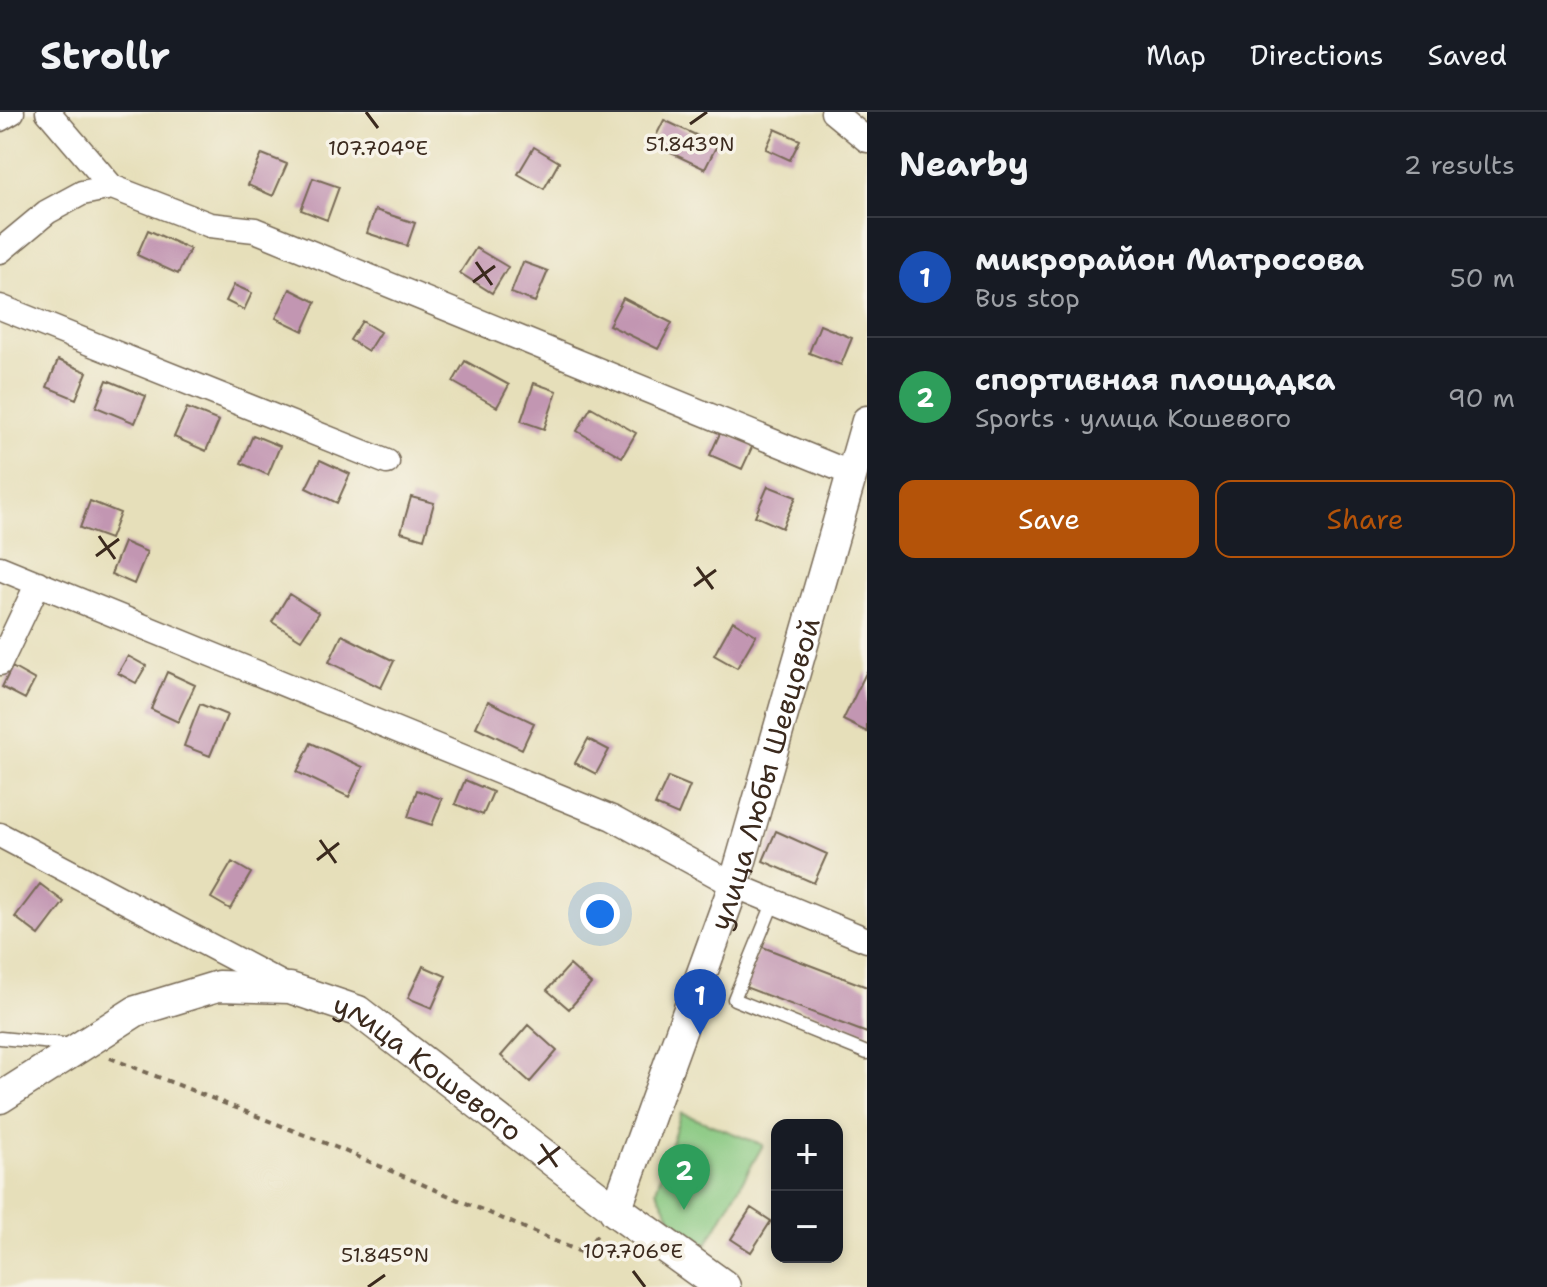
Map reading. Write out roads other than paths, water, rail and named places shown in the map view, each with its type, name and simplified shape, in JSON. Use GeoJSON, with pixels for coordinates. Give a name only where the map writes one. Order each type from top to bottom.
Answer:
{"type":"FeatureCollection","features":[{"type":"Feature","properties":{"kind":"main road","name":"улица Кошевого"},"geometry":{"type":"LineString","coordinates":[[616,1210],[723,1287]]}},
{"type":"Feature","properties":{"kind":"street"},"geometry":{"type":"LineString","coordinates":[[0,119],[12,112]]}},
{"type":"Feature","properties":{"kind":"street"},"geometry":{"type":"LineString","coordinates":[[48,112],[112,187],[210,225],[255,230],[850,473]]}},
{"type":"Feature","properties":{"kind":"street"},"geometry":{"type":"LineString","coordinates":[[833,112],[867,140]]}},
{"type":"Feature","properties":{"kind":"street"},"geometry":{"type":"LineString","coordinates":[[0,251],[47,212],[82,193],[112,187]]}},
{"type":"Feature","properties":{"kind":"street"},"geometry":{"type":"LineString","coordinates":[[0,307],[387,462]]}},
{"type":"Feature","properties":{"kind":"street","name":"улица Любы Шевцовой"},"geometry":{"type":"LineString","coordinates":[[616,1210],[734,885],[867,421]]}},
{"type":"Feature","properties":{"kind":"street"},"geometry":{"type":"LineString","coordinates":[[0,568],[612,818],[734,885],[867,940]]}},
{"type":"Feature","properties":{"kind":"street"},"geometry":{"type":"LineString","coordinates":[[0,663],[38,583]]}},
{"type":"Feature","properties":{"kind":"street"},"geometry":{"type":"LineString","coordinates":[[0,835],[290,988]]}},
{"type":"Feature","properties":{"kind":"street","name":"улица Кошевого"},"geometry":{"type":"LineString","coordinates":[[0,1098],[77,1045],[136,1011],[218,986],[290,988],[358,1011],[616,1210]]}},
{"type":"Feature","properties":{"kind":"lane"},"geometry":{"type":"LineString","coordinates":[[774,901],[734,999],[867,1053]]}},
{"type":"Feature","properties":{"kind":"lane"},"geometry":{"type":"LineString","coordinates":[[0,1038],[77,1045]]}},
{"type":"Feature","properties":{"kind":"place","name":"микрорайон Матросова"},"geometry":{"type":"Point","coordinates":[700,1035]}},
{"type":"Feature","properties":{"kind":"place","name":"спортивная площадка"},"geometry":{"type":"Point","coordinates":[684,1210]}}]}
